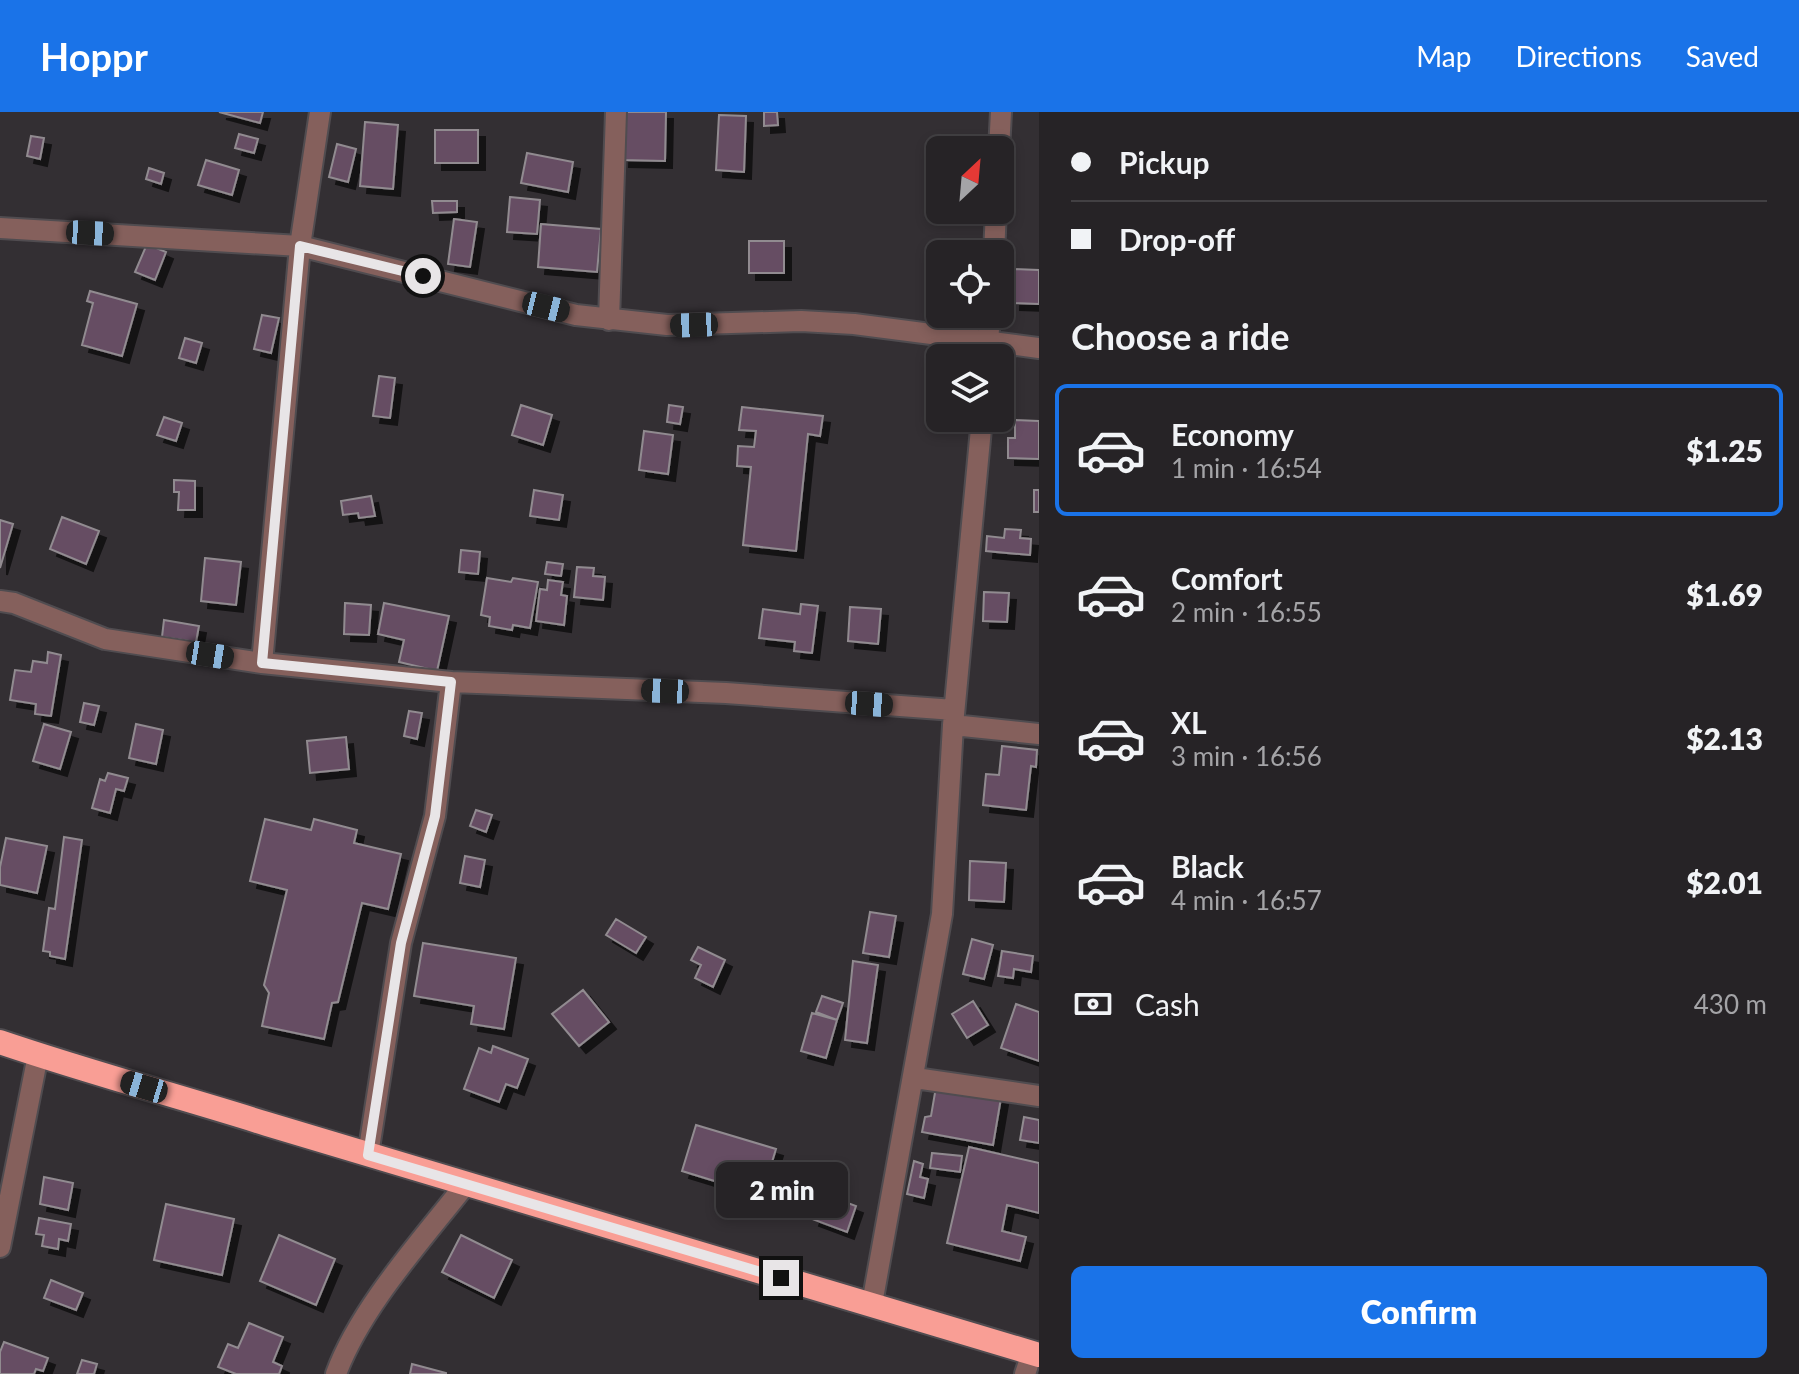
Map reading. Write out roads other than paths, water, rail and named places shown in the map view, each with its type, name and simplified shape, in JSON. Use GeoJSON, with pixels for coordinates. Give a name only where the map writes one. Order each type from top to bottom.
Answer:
{"type":"FeatureCollection","features":[{"type":"Feature","properties":{"kind":"highway"},"geometry":{"type":"LineString","coordinates":[[0,1042],[465,1185],[872,1304],[1032,1361]]}},
{"type":"Feature","properties":{"kind":"street"},"geometry":{"type":"LineString","coordinates":[[262,663],[300,246],[320,112]]}},
{"type":"Feature","properties":{"kind":"street"},"geometry":{"type":"LineString","coordinates":[[609,320],[616,112]]}},
{"type":"Feature","properties":{"kind":"street"},"geometry":{"type":"LineString","coordinates":[[1000,136],[1001,112]]}},
{"type":"Feature","properties":{"kind":"street"},"geometry":{"type":"LineString","coordinates":[[0,228],[300,246],[576,315],[609,320],[667,325],[801,321],[854,324],[961,344]]}},
{"type":"Feature","properties":{"kind":"street"},"geometry":{"type":"LineString","coordinates":[[1014,348],[1039,348]]}},
{"type":"Feature","properties":{"kind":"street"},"geometry":{"type":"LineString","coordinates":[[872,1304],[942,914],[954,718],[981,432]]}},
{"type":"Feature","properties":{"kind":"street"},"geometry":{"type":"LineString","coordinates":[[0,601],[14,603],[105,639],[262,663],[451,682],[726,693],[954,718],[1039,734]]}},
{"type":"Feature","properties":{"kind":"street"},"geometry":{"type":"LineString","coordinates":[[368,1155],[401,943],[435,816],[451,682]]}},
{"type":"Feature","properties":{"kind":"street"},"geometry":{"type":"LineString","coordinates":[[0,1247],[38,1055]]}},
{"type":"Feature","properties":{"kind":"street"},"geometry":{"type":"LineString","coordinates":[[915,1078],[1039,1096]]}},
{"type":"Feature","properties":{"kind":"street"},"geometry":{"type":"LineString","coordinates":[[336,1374],[342,1358],[389,1282],[465,1185]]}}]}
